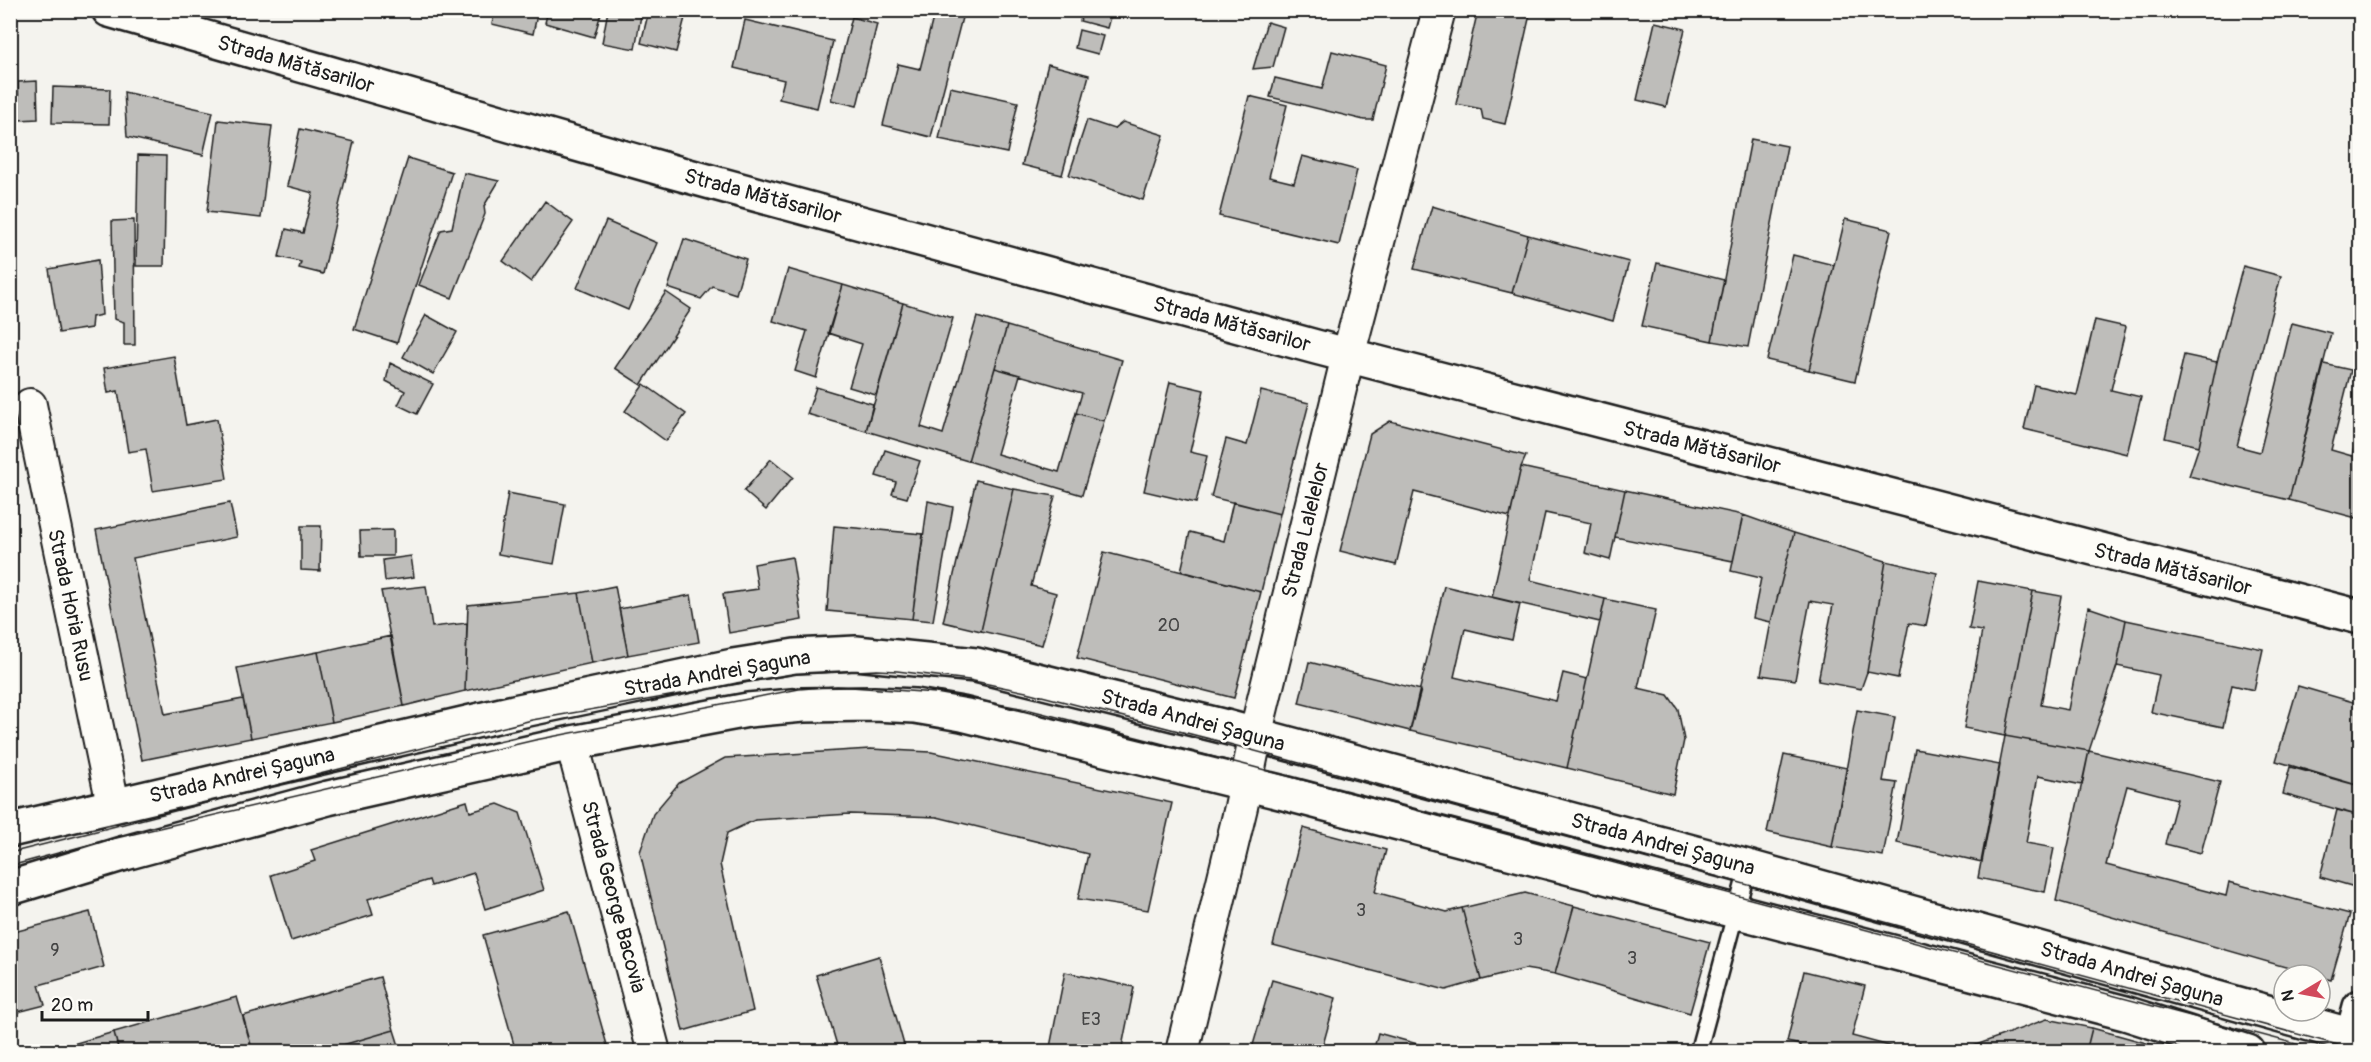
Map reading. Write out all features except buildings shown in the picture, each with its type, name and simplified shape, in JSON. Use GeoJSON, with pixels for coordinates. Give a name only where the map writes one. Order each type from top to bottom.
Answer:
{"type":"FeatureCollection","features":[{"type":"Feature","properties":{"kind":"main road","name":"Strada Mătăsarilor"},"geometry":{"type":"LineString","coordinates":[[109,10],[674,172],[1348,356],[2361,617]]}},
{"type":"Feature","properties":{"kind":"main road","name":"Strada Andrei Șaguna"},"geometry":{"type":"LineString","coordinates":[[10,830],[113,804],[514,712],[733,666],[795,656],[856,653],[976,665],[1255,736],[1748,867],[2356,1033]]}},
{"type":"Feature","properties":{"kind":"main road","name":"Strada Andrei Șaguna"},"geometry":{"type":"LineString","coordinates":[[10,888],[125,853],[328,798],[573,743],[773,706],[915,706],[962,714],[1246,784],[2125,1013],[2248,1052]]}},
{"type":"Feature","properties":{"kind":"street","name":"Strada Lalelelor"},"geometry":{"type":"LineString","coordinates":[[1182,1052],[1246,784],[1255,736],[1348,356],[1439,10]]}},
{"type":"Feature","properties":{"kind":"street","name":"Strada Horia Rusu"},"geometry":{"type":"LineString","coordinates":[[30,405],[113,804]]}},
{"type":"Feature","properties":{"kind":"street","name":"Strada George Bacovia"},"geometry":{"type":"LineString","coordinates":[[573,743],[654,1052]]}},
{"type":"Feature","properties":{"kind":"lane"},"geometry":{"type":"LineString","coordinates":[[1698,1052],[1748,867]]}},
{"type":"Feature","properties":{"kind":"tram line"},"geometry":{"type":"LineString","coordinates":[[10,853],[532,720],[795,674],[897,671],[969,680],[1026,692],[1222,742],[2360,1051]]}},
{"type":"Feature","properties":{"kind":"tram line"},"geometry":{"type":"LineString","coordinates":[[10,866],[95,843],[535,740],[799,689],[837,686],[936,693],[1026,709],[1250,766],[2326,1052]]}}]}
